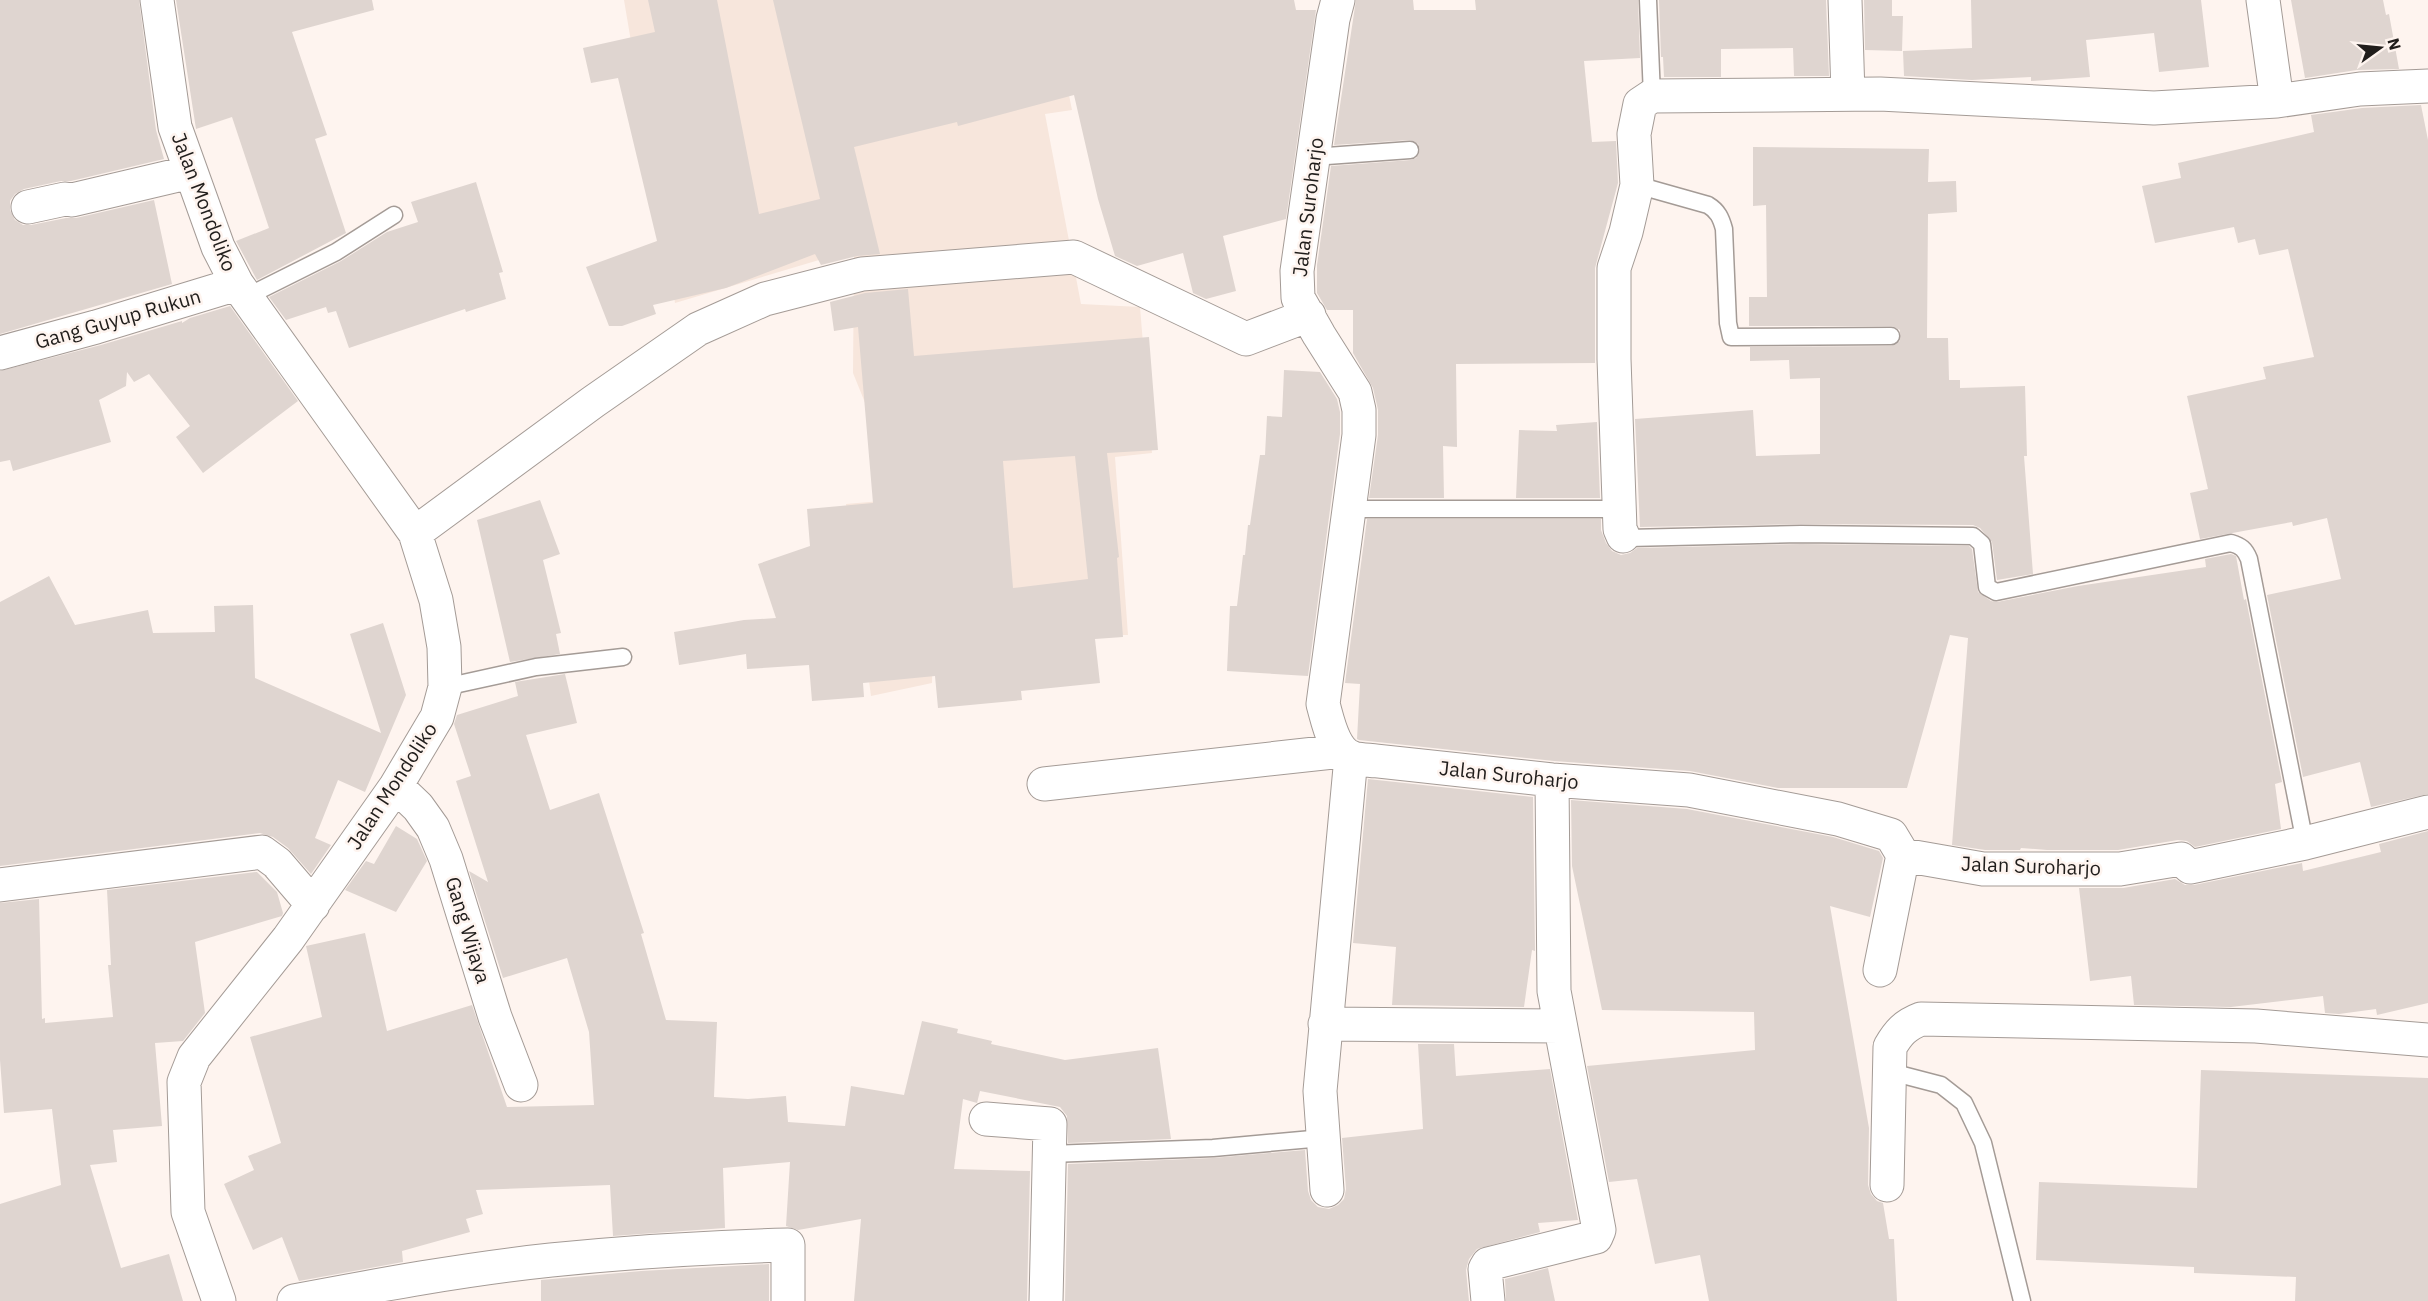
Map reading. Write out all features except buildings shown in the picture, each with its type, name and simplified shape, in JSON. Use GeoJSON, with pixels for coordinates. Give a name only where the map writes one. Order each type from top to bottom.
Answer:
{"type":"FeatureCollection","features":[{"type":"Feature","properties":{"kind":"street","name":"Jalan Mondoliko"},"geometry":{"type":"LineString","coordinates":[[157,0],[175,127],[218,248],[242,290],[416,533],[436,600],[444,647],[445,687],[437,717],[396,786],[288,939],[194,1057],[184,1082],[188,1212],[219,1301]]}},
{"type":"Feature","properties":{"kind":"street","name":"Jalan Suroharjo"},"geometry":{"type":"LineString","coordinates":[[1338,0],[1313,157],[1298,272],[1298,297],[1319,336],[1355,392],[1359,410],[1359,435],[1323,704],[1329,728],[1346,754],[1552,780],[1689,790],[1838,819],[1890,835],[1903,855],[1983,869],[2120,869],[2181,858],[2190,867],[2305,843],[2428,813]]}},
{"type":"Feature","properties":{"kind":"street"},"geometry":{"type":"LineString","coordinates":[[1845,0],[1848,94]]}},
{"type":"Feature","properties":{"kind":"street"},"geometry":{"type":"LineString","coordinates":[[2263,0],[2277,101]]}},
{"type":"Feature","properties":{"kind":"street"},"geometry":{"type":"LineString","coordinates":[[1621,522],[1614,359],[1614,268],[1626,232],[1637,185],[1634,134],[1636,117],[1640,104],[1652,96],[1848,94],[2154,108],[2277,101],[2360,89],[2428,86]]}},
{"type":"Feature","properties":{"kind":"street"},"geometry":{"type":"LineString","coordinates":[[28,207],[64,199],[72,200],[191,172]]}},
{"type":"Feature","properties":{"kind":"street"},"geometry":{"type":"LineString","coordinates":[[416,533],[593,402],[698,329],[765,299],[862,274],[1074,257],[1246,339],[1309,315]]}},
{"type":"Feature","properties":{"kind":"street","name":"Gang Guyup Rukun"},"geometry":{"type":"LineString","coordinates":[[0,353],[242,290]]}},
{"type":"Feature","properties":{"kind":"street"},"geometry":{"type":"LineString","coordinates":[[1044,784],[1346,754],[1320,1091],[1327,1190]]}},
{"type":"Feature","properties":{"kind":"street"},"geometry":{"type":"LineString","coordinates":[[1487,1292],[1485,1269],[1488,1264],[1596,1237],[1599,1230],[1554,991],[1552,780]]}},
{"type":"Feature","properties":{"kind":"street","name":"Gang Wijaya"},"geometry":{"type":"LineString","coordinates":[[396,786],[418,807],[433,828],[446,859],[495,1017],[520,1085]]}},
{"type":"Feature","properties":{"kind":"street"},"geometry":{"type":"LineString","coordinates":[[0,885],[262,852],[277,863],[313,905]]}},
{"type":"Feature","properties":{"kind":"street"},"geometry":{"type":"LineString","coordinates":[[1880,969],[1903,855]]}},
{"type":"Feature","properties":{"kind":"street"},"geometry":{"type":"LineString","coordinates":[[1887,1185],[1890,1047],[1898,1032],[1909,1023],[1921,1019],[2256,1026],[2428,1040]]}},
{"type":"Feature","properties":{"kind":"street"},"geometry":{"type":"LineString","coordinates":[[1325,1024],[1560,1026]]}},
{"type":"Feature","properties":{"kind":"street"},"geometry":{"type":"LineString","coordinates":[[986,1119],[1050,1124],[1046,1301]]}},
{"type":"Feature","properties":{"kind":"street"},"geometry":{"type":"LineString","coordinates":[[294,1301],[406,1280],[552,1260],[737,1246],[788,1245],[789,1301]]}},
{"type":"Feature","properties":{"kind":"lane"},"geometry":{"type":"LineString","coordinates":[[1648,0],[1652,96]]}},
{"type":"Feature","properties":{"kind":"lane"},"geometry":{"type":"LineString","coordinates":[[1313,157],[1410,150]]}},
{"type":"Feature","properties":{"kind":"lane"},"geometry":{"type":"LineString","coordinates":[[1637,185],[1708,205],[1721,218],[1724,229],[1728,323],[1731,337],[1891,336]]}},
{"type":"Feature","properties":{"kind":"lane"},"geometry":{"type":"LineString","coordinates":[[242,290],[336,252],[394,216]]}},
{"type":"Feature","properties":{"kind":"lane"},"geometry":{"type":"LineString","coordinates":[[1349,509],[1621,522],[1628,538],[1801,534],[1973,536],[1982,544],[1987,587],[1996,592],[2232,543],[2240,545],[2249,559],[2305,843]]}},
{"type":"Feature","properties":{"kind":"lane"},"geometry":{"type":"LineString","coordinates":[[445,687],[536,667],[623,657]]}},
{"type":"Feature","properties":{"kind":"lane"},"geometry":{"type":"LineString","coordinates":[[1891,1072],[1941,1085],[1964,1103],[1983,1143],[2022,1301]]}},
{"type":"Feature","properties":{"kind":"lane"},"geometry":{"type":"LineString","coordinates":[[1050,1154],[1213,1148],[1323,1138]]}},
{"type":"Feature","properties":{"kind":"shaded area"},"geometry":{"type":"Polygon","coordinates":[[[624,0],[1050,0],[1072,110],[1045,114],[1081,304],[1140,307],[1152,453],[1115,457],[1128,635],[1021,635],[934,610],[932,683],[871,696],[846,504],[904,499],[853,373],[854,256],[819,260],[675,303],[624,0]]]}}]}
